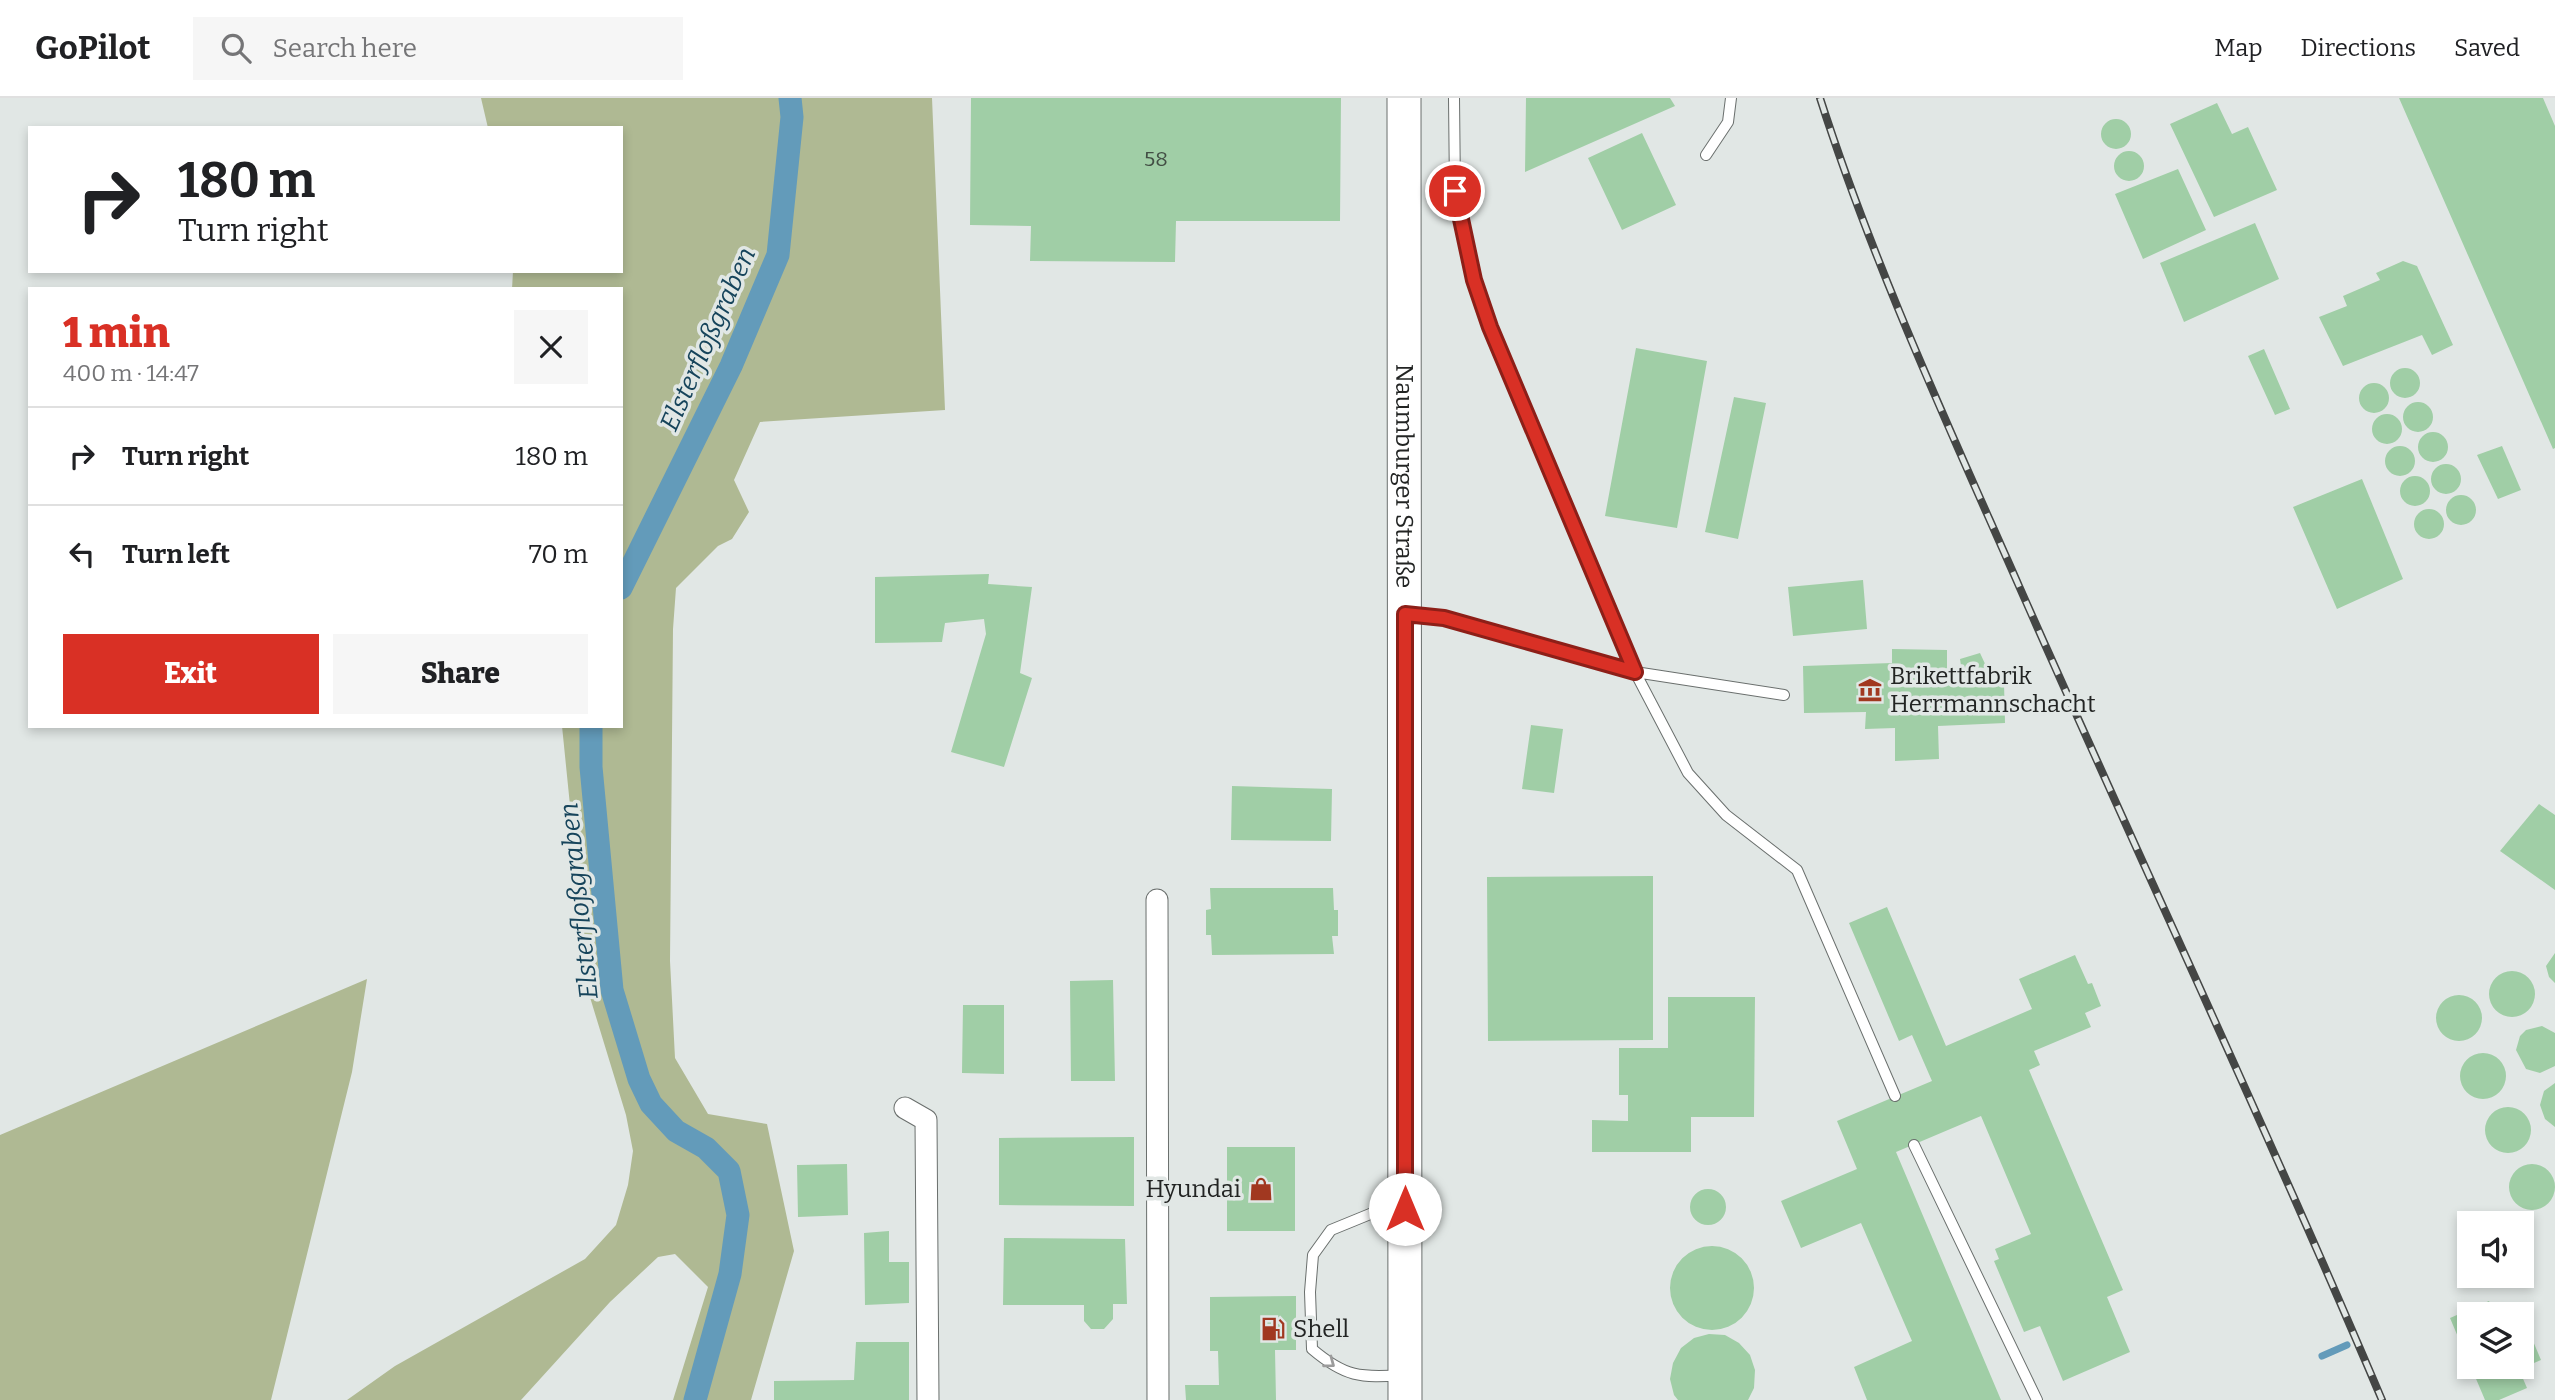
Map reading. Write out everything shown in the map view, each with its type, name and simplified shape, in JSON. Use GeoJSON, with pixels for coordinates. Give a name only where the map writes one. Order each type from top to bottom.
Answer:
{"type":"FeatureCollection","features":[{"type":"Feature","properties":{"kind":"main road","name":"Naumburger Straße"},"geometry":{"type":"LineString","coordinates":[[1404,98],[1405,1388]]}},
{"type":"Feature","properties":{"kind":"street"},"geometry":{"type":"LineString","coordinates":[[1157,900],[1158,1400]]}},
{"type":"Feature","properties":{"kind":"street"},"geometry":{"type":"LineString","coordinates":[[905,1108],[926,1120],[928,1400]]}},
{"type":"Feature","properties":{"kind":"lane"},"geometry":{"type":"LineString","coordinates":[[1454,98],[1455,191],[1474,280],[1490,327],[1635,672],[1688,773],[1726,814],[1797,870],[1895,1096]]}},
{"type":"Feature","properties":{"kind":"lane"},"geometry":{"type":"LineString","coordinates":[[1706,155],[1728,122],[1731,98]]}},
{"type":"Feature","properties":{"kind":"lane"},"geometry":{"type":"LineString","coordinates":[[1405,614],[1444,618],[1635,672],[1784,695]]}},
{"type":"Feature","properties":{"kind":"lane"},"geometry":{"type":"LineString","coordinates":[[1914,1145],[2037,1400]]}},
{"type":"Feature","properties":{"kind":"lane"},"geometry":{"type":"LineString","coordinates":[[1405,1209],[1375,1212],[1331,1230],[1313,1255],[1310,1292],[1312,1349],[1336,1370],[1374,1377],[1405,1388]]}},
{"type":"Feature","properties":{"kind":"green space"},"geometry":{"type":"Polygon","coordinates":[[[481,98],[932,98],[945,410],[760,422],[734,480],[749,512],[732,539],[718,546],[676,588],[673,629],[670,961],[675,1058],[708,1114],[767,1124],[794,1251],[751,1400],[673,1400],[708,1287],[675,1254],[658,1257],[610,1302],[521,1400],[347,1400],[395,1366],[585,1259],[616,1225],[628,1185],[633,1151],[626,1115],[589,994],[562,728],[623,728],[623,287],[512,287],[513,273],[623,273],[623,126],[488,126],[481,98]]]}},
{"type":"Feature","properties":{"kind":"green space"},"geometry":{"type":"Polygon","coordinates":[[[367,979],[352,1072],[271,1400],[0,1400],[0,1135],[367,979]]]}},
{"type":"Feature","properties":{"kind":"building"},"geometry":{"type":"Polygon","coordinates":[[[971,98],[1341,98],[1340,221],[1176,221],[1175,262],[1030,261],[1031,226],[970,225],[971,98]]]}},
{"type":"Feature","properties":{"kind":"building"},"geometry":{"type":"Polygon","coordinates":[[[1526,98],[1670,98],[1675,106],[1525,172],[1526,98]]]}},
{"type":"Feature","properties":{"kind":"building"},"geometry":{"type":"Polygon","coordinates":[[[2399,98],[2543,98],[2555,126],[2553,449],[2399,98]]]}},
{"type":"Feature","properties":{"kind":"building"},"geometry":{"type":"Polygon","coordinates":[[[2217,103],[2232,134],[2248,127],[2277,190],[2214,217],[2170,124],[2217,103]]]}},
{"type":"Feature","properties":{"kind":"building"},"geometry":{"type":"Polygon","coordinates":[[[2116,119],[2127,123],[2131,134],[2127,145],[2116,149],[2105,145],[2101,134],[2105,123],[2116,119]]]}},
{"type":"Feature","properties":{"kind":"building"},"geometry":{"type":"Polygon","coordinates":[[[1642,133],[1676,205],[1622,230],[1588,158],[1642,133]]]}},
{"type":"Feature","properties":{"kind":"building"},"geometry":{"type":"Polygon","coordinates":[[[2129,151],[2140,155],[2144,166],[2140,177],[2129,181],[2118,177],[2114,166],[2118,155],[2129,151]]]}},
{"type":"Feature","properties":{"kind":"building"},"geometry":{"type":"Polygon","coordinates":[[[2178,169],[2206,230],[2143,259],[2115,194],[2178,169]]]}},
{"type":"Feature","properties":{"kind":"building"},"geometry":{"type":"Polygon","coordinates":[[[2255,223],[2279,279],[2184,322],[2160,263],[2255,223]]]}},
{"type":"Feature","properties":{"kind":"building"},"geometry":{"type":"Polygon","coordinates":[[[2403,261],[2417,266],[2453,345],[2432,355],[2422,335],[2343,366],[2319,317],[2347,306],[2343,296],[2380,280],[2376,273],[2403,261]]]}},
{"type":"Feature","properties":{"kind":"building"},"geometry":{"type":"Polygon","coordinates":[[[1636,348],[1707,361],[1677,528],[1605,516],[1636,348]]]}},
{"type":"Feature","properties":{"kind":"building"},"geometry":{"type":"Polygon","coordinates":[[[2264,349],[2290,409],[2275,415],[2248,356],[2264,349]]]}},
{"type":"Feature","properties":{"kind":"building"},"geometry":{"type":"Polygon","coordinates":[[[2405,368],[2416,372],[2420,383],[2416,394],[2405,398],[2394,394],[2390,383],[2394,372],[2405,368]]]}},
{"type":"Feature","properties":{"kind":"building"},"geometry":{"type":"Polygon","coordinates":[[[2374,383],[2385,387],[2389,398],[2385,409],[2374,413],[2363,409],[2359,398],[2363,387],[2374,383]]]}},
{"type":"Feature","properties":{"kind":"building"},"geometry":{"type":"Polygon","coordinates":[[[1734,397],[1766,403],[1738,539],[1705,532],[1734,397]]]}},
{"type":"Feature","properties":{"kind":"building"},"geometry":{"type":"Polygon","coordinates":[[[2418,402],[2429,406],[2433,417],[2429,428],[2418,432],[2407,428],[2403,417],[2407,406],[2418,402]]]}},
{"type":"Feature","properties":{"kind":"building"},"geometry":{"type":"Polygon","coordinates":[[[2387,414],[2398,418],[2402,429],[2398,440],[2387,444],[2376,440],[2372,429],[2376,418],[2387,414]]]}},
{"type":"Feature","properties":{"kind":"building"},"geometry":{"type":"Polygon","coordinates":[[[2433,432],[2444,436],[2448,447],[2444,458],[2433,462],[2422,458],[2418,447],[2422,436],[2433,432]]]}},
{"type":"Feature","properties":{"kind":"building"},"geometry":{"type":"Polygon","coordinates":[[[2400,446],[2411,450],[2415,461],[2411,472],[2400,476],[2389,472],[2385,461],[2389,450],[2400,446]]]}},
{"type":"Feature","properties":{"kind":"building"},"geometry":{"type":"Polygon","coordinates":[[[2502,446],[2521,490],[2498,499],[2477,455],[2502,446]]]}},
{"type":"Feature","properties":{"kind":"building"},"geometry":{"type":"Polygon","coordinates":[[[2446,464],[2457,468],[2461,479],[2457,490],[2446,494],[2435,490],[2431,479],[2435,468],[2446,464]]]}},
{"type":"Feature","properties":{"kind":"building"},"geometry":{"type":"Polygon","coordinates":[[[2415,476],[2426,480],[2430,491],[2426,502],[2415,506],[2404,502],[2400,491],[2404,480],[2415,476]]]}},
{"type":"Feature","properties":{"kind":"building"},"geometry":{"type":"Polygon","coordinates":[[[2362,479],[2403,579],[2337,609],[2293,507],[2362,479]]]}},
{"type":"Feature","properties":{"kind":"building"},"geometry":{"type":"Polygon","coordinates":[[[2461,495],[2472,499],[2476,510],[2472,521],[2461,525],[2450,521],[2446,510],[2450,499],[2461,495]]]}},
{"type":"Feature","properties":{"kind":"building"},"geometry":{"type":"Polygon","coordinates":[[[2429,509],[2440,513],[2444,524],[2440,535],[2429,539],[2418,535],[2414,524],[2418,513],[2429,509]]]}},
{"type":"Feature","properties":{"kind":"building"},"geometry":{"type":"Polygon","coordinates":[[[989,574],[988,584],[1032,587],[1020,673],[1032,678],[1004,767],[951,752],[986,634],[984,619],[945,623],[942,642],[875,643],[875,577],[989,574]]]}},
{"type":"Feature","properties":{"kind":"building"},"geometry":{"type":"Polygon","coordinates":[[[1863,580],[1867,629],[1793,636],[1788,587],[1863,580]]]}},
{"type":"Feature","properties":{"kind":"building"},"geometry":{"type":"Polygon","coordinates":[[[1892,649],[1947,650],[1947,685],[1964,685],[1960,659],[1980,653],[1994,683],[2004,683],[2005,723],[1938,726],[1939,759],[1895,761],[1895,728],[1865,729],[1866,712],[1804,713],[1803,666],[1892,663],[1892,649]]]}},
{"type":"Feature","properties":{"kind":"building"},"geometry":{"type":"Polygon","coordinates":[[[1531,725],[1563,729],[1554,793],[1522,789],[1531,725]]]}},
{"type":"Feature","properties":{"kind":"building"},"geometry":{"type":"Polygon","coordinates":[[[1232,786],[1332,789],[1331,841],[1231,840],[1232,786]]]}},
{"type":"Feature","properties":{"kind":"building"},"geometry":{"type":"Polygon","coordinates":[[[2539,804],[2555,815],[2555,890],[2500,851],[2539,804]]]}},
{"type":"Feature","properties":{"kind":"building"},"geometry":{"type":"Polygon","coordinates":[[[1653,876],[1653,1040],[1488,1041],[1487,877],[1653,876]]]}},
{"type":"Feature","properties":{"kind":"building"},"geometry":{"type":"Polygon","coordinates":[[[1210,888],[1333,888],[1334,910],[1338,910],[1338,936],[1332,936],[1334,954],[1212,955],[1211,935],[1206,935],[1206,910],[1211,909],[1210,888]]]}},
{"type":"Feature","properties":{"kind":"building"},"geometry":{"type":"Polygon","coordinates":[[[1887,907],[1946,1046],[2032,1009],[2019,979],[2075,955],[2088,984],[2092,983],[2101,1006],[2085,1013],[2091,1027],[2034,1051],[2040,1065],[2029,1070],[2123,1290],[2107,1297],[2130,1352],[2063,1381],[2040,1326],[2024,1332],[1994,1261],[1999,1259],[1995,1249],[2031,1234],[1981,1116],[1896,1152],[2001,1400],[1867,1400],[1854,1367],[1912,1341],[1861,1223],[1801,1248],[1781,1201],[1857,1169],[1837,1121],[1932,1081],[1912,1035],[1899,1041],[1849,923],[1887,907]]]}},
{"type":"Feature","properties":{"kind":"building"},"geometry":{"type":"Polygon","coordinates":[[[2555,953],[2555,983],[2549,977],[2546,966],[2555,953]]]}},
{"type":"Feature","properties":{"kind":"building"},"geometry":{"type":"Polygon","coordinates":[[[2512,971],[2528,978],[2535,994],[2528,1010],[2512,1017],[2496,1010],[2489,994],[2496,978],[2512,971]]]}},
{"type":"Feature","properties":{"kind":"building"},"geometry":{"type":"Polygon","coordinates":[[[1113,980],[1115,1081],[1071,1081],[1070,981],[1113,980]]]}},
{"type":"Feature","properties":{"kind":"building"},"geometry":{"type":"Polygon","coordinates":[[[2459,995],[2475,1002],[2482,1018],[2475,1034],[2459,1041],[2443,1034],[2436,1018],[2443,1002],[2459,995]]]}},
{"type":"Feature","properties":{"kind":"building"},"geometry":{"type":"Polygon","coordinates":[[[1668,997],[1755,997],[1754,1117],[1691,1117],[1691,1152],[1592,1152],[1592,1120],[1628,1121],[1628,1095],[1619,1095],[1619,1048],[1668,1048],[1668,997]]]}},
{"type":"Feature","properties":{"kind":"building"},"geometry":{"type":"Polygon","coordinates":[[[963,1005],[1004,1005],[1004,1074],[962,1073],[963,1005]]]}},
{"type":"Feature","properties":{"kind":"building"},"geometry":{"type":"Polygon","coordinates":[[[2542,1026],[2555,1033],[2555,1066],[2540,1073],[2526,1069],[2516,1050],[2520,1036],[2526,1030],[2542,1026]]]}},
{"type":"Feature","properties":{"kind":"building"},"geometry":{"type":"Polygon","coordinates":[[[2483,1053],[2499,1060],[2506,1076],[2499,1092],[2483,1099],[2467,1092],[2460,1076],[2467,1060],[2483,1053]]]}},
{"type":"Feature","properties":{"kind":"building"},"geometry":{"type":"Polygon","coordinates":[[[2555,1083],[2555,1127],[2545,1119],[2540,1105],[2544,1091],[2555,1083]]]}},
{"type":"Feature","properties":{"kind":"building"},"geometry":{"type":"Polygon","coordinates":[[[2508,1107],[2524,1114],[2531,1130],[2524,1146],[2508,1153],[2492,1146],[2485,1130],[2492,1114],[2508,1107]]]}},
{"type":"Feature","properties":{"kind":"building"},"geometry":{"type":"Polygon","coordinates":[[[1134,1137],[1134,1206],[999,1205],[999,1138],[1134,1137]]]}},
{"type":"Feature","properties":{"kind":"building","name":"Hyundai"},"geometry":{"type":"Polygon","coordinates":[[[1227,1147],[1295,1147],[1295,1231],[1227,1231],[1227,1147]]]}},
{"type":"Feature","properties":{"kind":"building"},"geometry":{"type":"Polygon","coordinates":[[[847,1164],[848,1215],[798,1217],[797,1165],[847,1164]]]}},
{"type":"Feature","properties":{"kind":"building"},"geometry":{"type":"Polygon","coordinates":[[[2532,1164],[2548,1171],[2555,1187],[2548,1203],[2532,1210],[2516,1203],[2509,1187],[2516,1171],[2532,1164]]]}},
{"type":"Feature","properties":{"kind":"building"},"geometry":{"type":"Polygon","coordinates":[[[1708,1189],[1721,1194],[1726,1207],[1721,1220],[1708,1225],[1695,1220],[1690,1207],[1695,1194],[1708,1189]]]}},
{"type":"Feature","properties":{"kind":"building"},"geometry":{"type":"Polygon","coordinates":[[[889,1231],[889,1262],[909,1262],[909,1303],[865,1305],[864,1233],[889,1231]]]}},
{"type":"Feature","properties":{"kind":"building"},"geometry":{"type":"Polygon","coordinates":[[[1004,1238],[1125,1239],[1127,1304],[1113,1304],[1113,1319],[1104,1329],[1091,1329],[1084,1321],[1084,1305],[1003,1305],[1004,1238]]]}},
{"type":"Feature","properties":{"kind":"building"},"geometry":{"type":"Polygon","coordinates":[[[1712,1246],[1728,1249],[1742,1258],[1751,1272],[1754,1288],[1751,1304],[1742,1318],[1728,1327],[1712,1330],[1696,1327],[1682,1318],[1673,1304],[1670,1288],[1673,1272],[1682,1258],[1696,1249],[1712,1246]]]}},
{"type":"Feature","properties":{"kind":"building"},"geometry":{"type":"Polygon","coordinates":[[[1296,1296],[1296,1350],[1275,1350],[1276,1400],[1186,1400],[1185,1385],[1219,1385],[1218,1351],[1210,1351],[1210,1297],[1296,1296]]]}},
{"type":"Feature","properties":{"kind":"building"},"geometry":{"type":"Polygon","coordinates":[[[2457,1315],[2457,1335],[2450,1318],[2457,1315]]]}},
{"type":"Feature","properties":{"kind":"building"},"geometry":{"type":"Polygon","coordinates":[[[1709,1334],[1725,1335],[1739,1343],[1750,1355],[1755,1370],[1754,1388],[1748,1400],[1678,1400],[1674,1395],[1670,1379],[1673,1363],[1681,1348],[1694,1338],[1709,1334]]]}},
{"type":"Feature","properties":{"kind":"building"},"geometry":{"type":"Polygon","coordinates":[[[856,1342],[909,1342],[909,1400],[774,1400],[774,1381],[854,1380],[856,1342]]]}},
{"type":"Feature","properties":{"kind":"building"},"geometry":{"type":"Polygon","coordinates":[[[2534,1343],[2541,1360],[2534,1363],[2534,1343]]]}},
{"type":"Feature","properties":{"kind":"building"},"geometry":{"type":"Polygon","coordinates":[[[2476,1379],[2523,1379],[2527,1388],[2499,1400],[2485,1400],[2476,1379]]]}},
{"type":"Feature","properties":{"kind":"waterway","name":"Elsterfloßgraben"},"geometry":{"type":"LineString","coordinates":[[623,584],[731,366],[778,255],[792,117],[790,98]]}},
{"type":"Feature","properties":{"kind":"waterway","name":"Elsterfloßgraben"},"geometry":{"type":"LineString","coordinates":[[591,728],[591,767],[612,990],[639,1079],[651,1104],[676,1131],[706,1148],[729,1171],[738,1215],[730,1274],[695,1400]]}},
{"type":"Feature","properties":{"kind":"waterway"},"geometry":{"type":"LineString","coordinates":[[2322,1356],[2347,1345]]}},
{"type":"Feature","properties":{"kind":"railway"},"geometry":{"type":"LineString","coordinates":[[1820,98],[1888,284],[1939,405],[2382,1400]]}},
{"type":"Feature","properties":{"kind":"place","name":"Brikettfabrik Herrmannschacht"},"geometry":{"type":"Point","coordinates":[1870,690]}},
{"type":"Feature","properties":{"kind":"place","name":"Hyundai"},"geometry":{"type":"Point","coordinates":[1261,1189]}},
{"type":"Feature","properties":{"kind":"place","name":"Shell"},"geometry":{"type":"Point","coordinates":[1273,1329]}},
{"type":"Feature","properties":{"kind":"route"},"geometry":{"type":"LineString","coordinates":[[1405,1209],[1405,614],[1444,618],[1635,672],[1490,327],[1474,280],[1455,191]]}}]}
